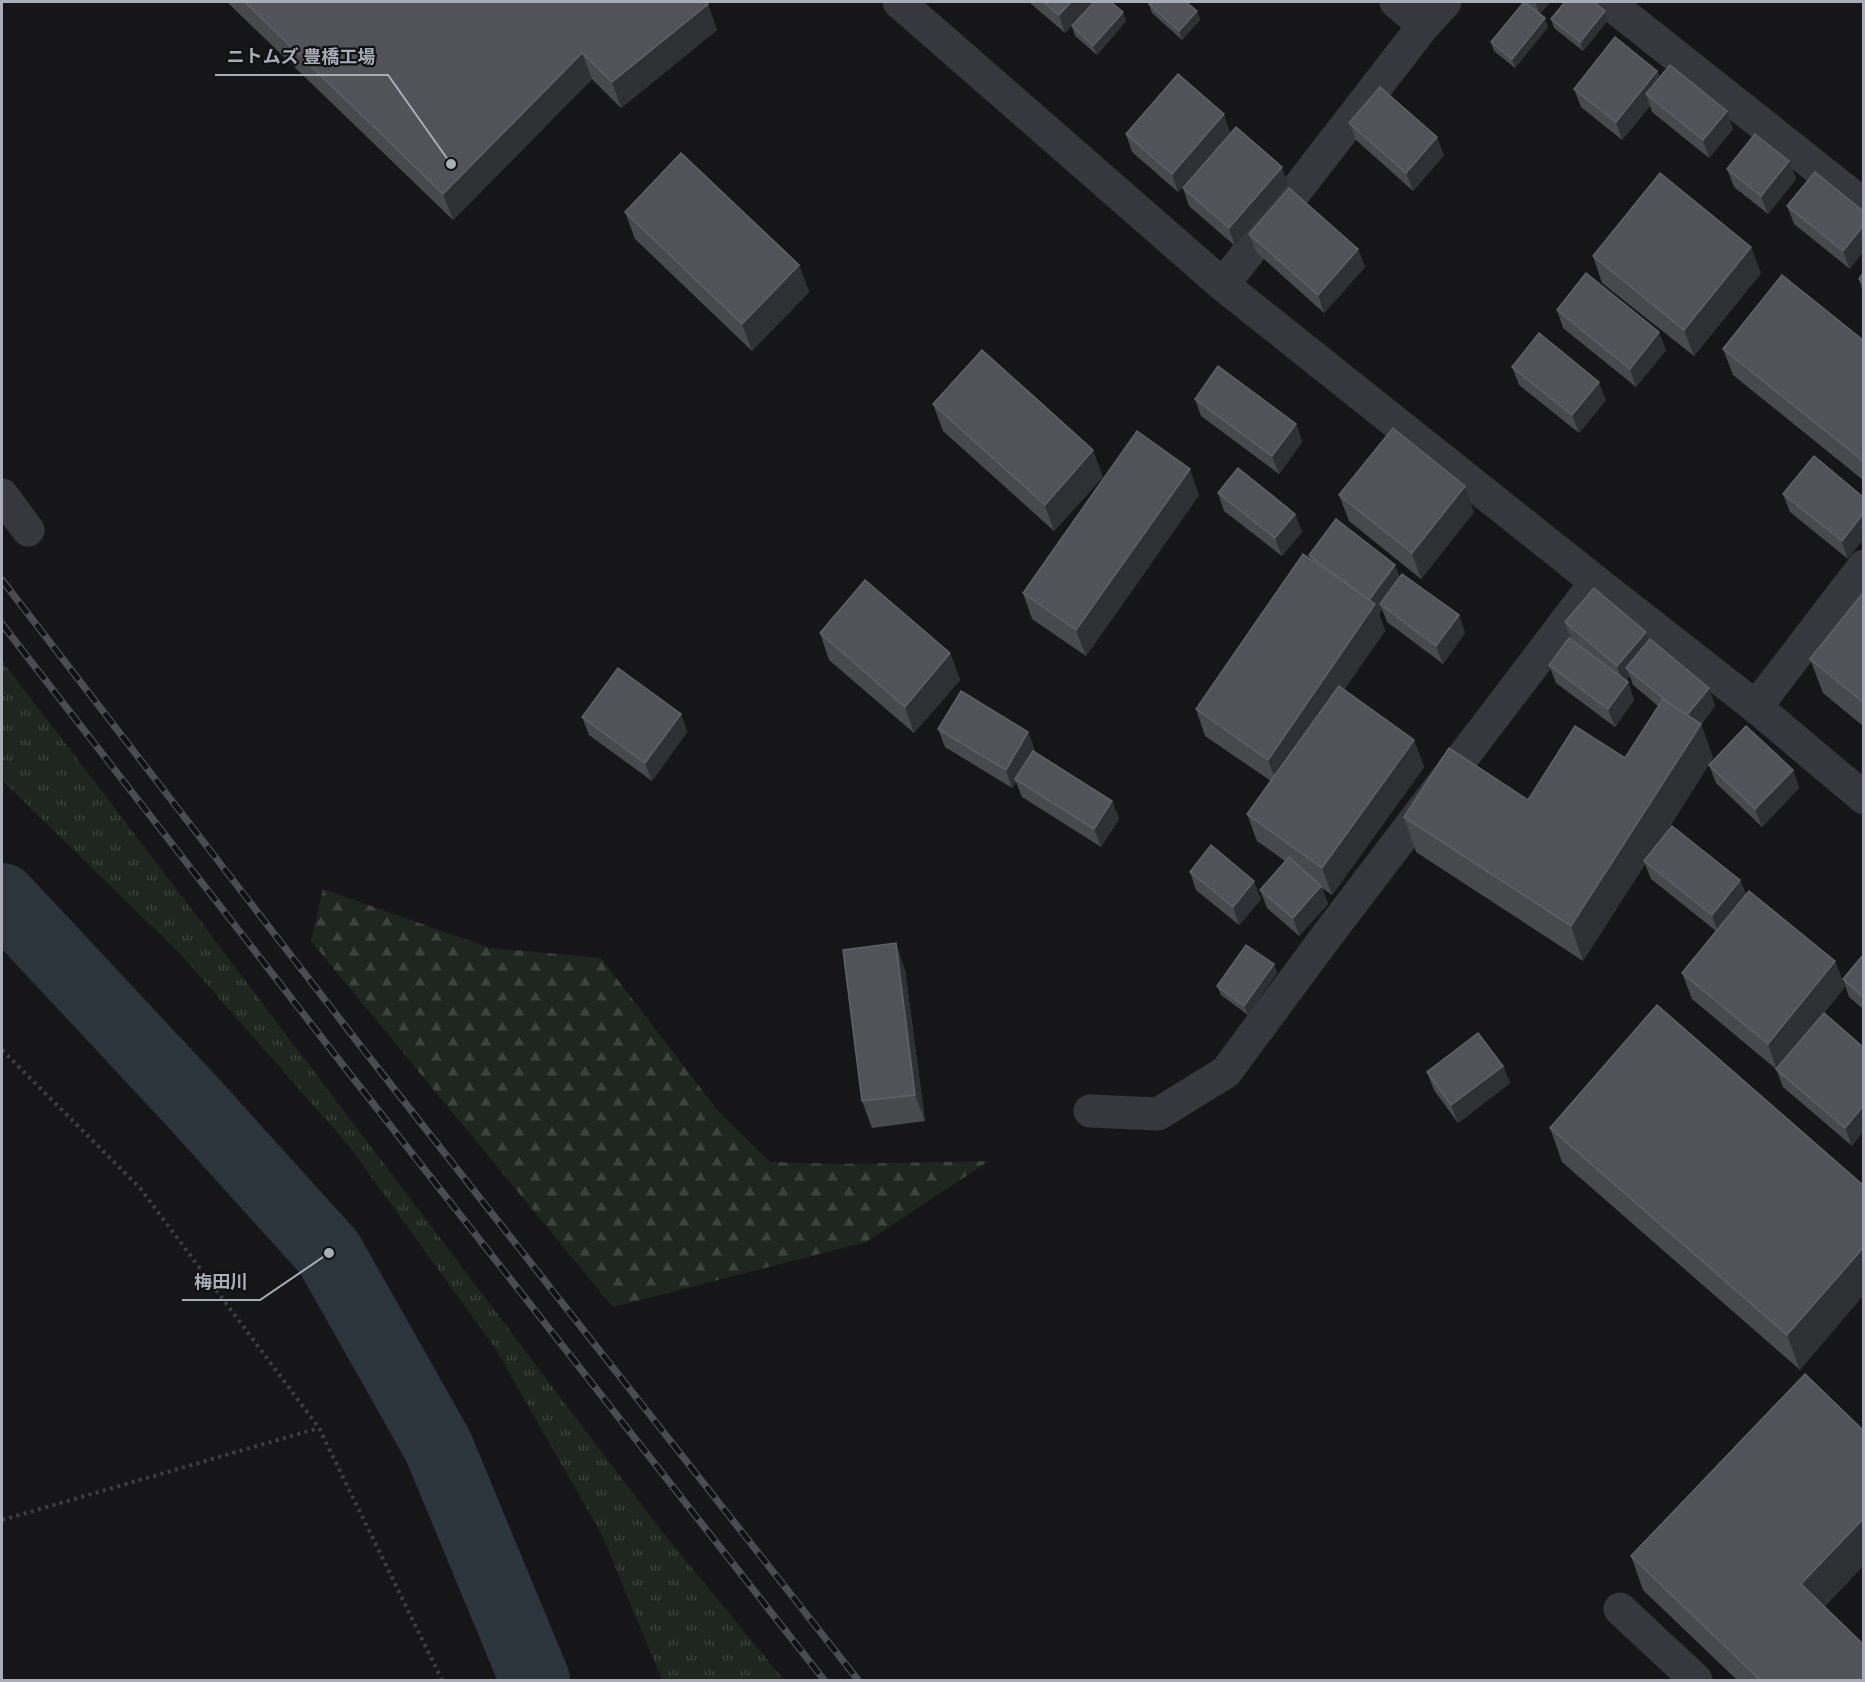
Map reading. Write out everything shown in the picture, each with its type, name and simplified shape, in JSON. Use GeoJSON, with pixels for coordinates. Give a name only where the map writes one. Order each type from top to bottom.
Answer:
{"type":"FeatureCollection","features":[{"type":"Feature","properties":{"kind":"street"},"geometry":{"type":"LineString","coordinates":[[899,2],[1223,285],[1756,707],[1863,798]]}},
{"type":"Feature","properties":{"kind":"street"},"geometry":{"type":"LineString","coordinates":[[1223,285],[1434,13],[1396,2]]}},
{"type":"Feature","properties":{"kind":"street"},"geometry":{"type":"LineString","coordinates":[[1608,2],[1863,205]]}},
{"type":"Feature","properties":{"kind":"street"},"geometry":{"type":"LineString","coordinates":[[2,495],[28,530]]}},
{"type":"Feature","properties":{"kind":"street"},"geometry":{"type":"LineString","coordinates":[[1756,707],[1863,566]]}},
{"type":"Feature","properties":{"kind":"street"},"geometry":{"type":"LineString","coordinates":[[1090,1111],[1158,1114],[1226,1072],[1596,582]]}},
{"type":"Feature","properties":{"kind":"street"},"geometry":{"type":"LineString","coordinates":[[1620,1609],[1696,1680]]}},
{"type":"Feature","properties":{"kind":"path"},"geometry":{"type":"LineString","coordinates":[[2,1050],[141,1188],[319,1428],[442,1680]]}},
{"type":"Feature","properties":{"kind":"path"},"geometry":{"type":"LineString","coordinates":[[2,1520],[319,1428]]}},
{"type":"Feature","properties":{"kind":"green space"},"geometry":{"type":"Polygon","coordinates":[[[2,661],[660,1529],[784,1680],[662,1680],[602,1535],[495,1348],[349,1146],[182,956],[2,780],[2,661]]]}},
{"type":"Feature","properties":{"kind":"green space"},"geometry":{"type":"Polygon","coordinates":[[[323,889],[490,948],[601,958],[718,1111],[770,1162],[839,1164],[989,1161],[866,1242],[613,1307],[311,941],[323,889]]]}},
{"type":"Feature","properties":{"kind":"building"},"geometry":{"type":"Polygon","coordinates":[[[245,2],[707,2],[708,4],[612,82],[582,53],[443,194],[245,2]]]}},
{"type":"Feature","properties":{"kind":"building"},"geometry":{"type":"Polygon","coordinates":[[[1043,2],[1071,2],[1059,15],[1043,2]]]}},
{"type":"Feature","properties":{"kind":"building"},"geometry":{"type":"Polygon","coordinates":[[[1094,2],[1111,2],[1123,12],[1093,46],[1072,26],[1094,2]]]}},
{"type":"Feature","properties":{"kind":"building"},"geometry":{"type":"Polygon","coordinates":[[[1151,2],[1186,2],[1197,11],[1179,31],[1149,4],[1151,2]]]}},
{"type":"Feature","properties":{"kind":"building"},"geometry":{"type":"Polygon","coordinates":[[[1524,2],[1545,18],[1512,59],[1491,42],[1524,2]]]}},
{"type":"Feature","properties":{"kind":"building"},"geometry":{"type":"Polygon","coordinates":[[[1565,2],[1594,2],[1605,11],[1580,42],[1551,19],[1565,2]]]}},
{"type":"Feature","properties":{"kind":"building"},"geometry":{"type":"Polygon","coordinates":[[[1615,37],[1657,71],[1616,122],[1574,89],[1615,37]]]}},
{"type":"Feature","properties":{"kind":"building"},"geometry":{"type":"Polygon","coordinates":[[[1670,65],[1727,111],[1703,140],[1646,94],[1670,65]]]}},
{"type":"Feature","properties":{"kind":"building"},"geometry":{"type":"Polygon","coordinates":[[[1178,74],[1224,114],[1172,174],[1126,134],[1178,74]]]}},
{"type":"Feature","properties":{"kind":"building"},"geometry":{"type":"Polygon","coordinates":[[[1380,87],[1437,137],[1406,173],[1349,123],[1380,87]]]}},
{"type":"Feature","properties":{"kind":"building"},"geometry":{"type":"Polygon","coordinates":[[[1236,127],[1282,167],[1229,228],[1183,188],[1236,127]]]}},
{"type":"Feature","properties":{"kind":"building"},"geometry":{"type":"Polygon","coordinates":[[[1755,134],[1789,161],[1761,196],[1727,169],[1755,134]]]}},
{"type":"Feature","properties":{"kind":"building"},"geometry":{"type":"Polygon","coordinates":[[[681,153],[799,265],[742,324],[625,212],[681,153]]]}},
{"type":"Feature","properties":{"kind":"building"},"geometry":{"type":"Polygon","coordinates":[[[1815,172],[1863,211],[1863,226],[1843,251],[1787,206],[1815,172]]]}},
{"type":"Feature","properties":{"kind":"building"},"geometry":{"type":"Polygon","coordinates":[[[1660,173],[1751,247],[1684,330],[1593,256],[1660,173]]]}},
{"type":"Feature","properties":{"kind":"building"},"geometry":{"type":"Polygon","coordinates":[[[1289,188],[1358,249],[1318,295],[1249,234],[1289,188]]]}},
{"type":"Feature","properties":{"kind":"building"},"geometry":{"type":"Polygon","coordinates":[[[1586,273],[1659,332],[1630,369],[1557,310],[1586,273]]]}},
{"type":"Feature","properties":{"kind":"building"},"geometry":{"type":"Polygon","coordinates":[[[1782,275],[1863,340],[1862,460],[1723,349],[1782,275]]]}},
{"type":"Feature","properties":{"kind":"building"},"geometry":{"type":"Polygon","coordinates":[[[1539,333],[1599,382],[1572,415],[1512,367],[1539,333]]]}},
{"type":"Feature","properties":{"kind":"building"},"geometry":{"type":"Polygon","coordinates":[[[982,350],[1093,450],[1045,505],[933,404],[982,350]]]}},
{"type":"Feature","properties":{"kind":"building"},"geometry":{"type":"Polygon","coordinates":[[[1218,366],[1296,424],[1272,456],[1195,399],[1218,366]]]}},
{"type":"Feature","properties":{"kind":"building"},"geometry":{"type":"Polygon","coordinates":[[[1393,428],[1465,486],[1412,553],[1339,495],[1393,428]]]}},
{"type":"Feature","properties":{"kind":"building"},"geometry":{"type":"Polygon","coordinates":[[[1137,431],[1190,469],[1076,630],[1023,593],[1137,431]]]}},
{"type":"Feature","properties":{"kind":"building"},"geometry":{"type":"Polygon","coordinates":[[[1814,456],[1863,497],[1863,514],[1842,541],[1783,494],[1814,456]]]}},
{"type":"Feature","properties":{"kind":"building"},"geometry":{"type":"Polygon","coordinates":[[[1238,468],[1295,514],[1275,538],[1218,493],[1238,468]]]}},
{"type":"Feature","properties":{"kind":"building"},"geometry":{"type":"Polygon","coordinates":[[[1336,519],[1395,565],[1369,600],[1309,555],[1336,519]]]}},
{"type":"Feature","properties":{"kind":"building"},"geometry":{"type":"Polygon","coordinates":[[[1303,554],[1375,604],[1268,760],[1196,709],[1303,554]]]}},
{"type":"Feature","properties":{"kind":"building"},"geometry":{"type":"Polygon","coordinates":[[[1402,574],[1459,615],[1436,646],[1380,604],[1402,574]]]}},
{"type":"Feature","properties":{"kind":"building"},"geometry":{"type":"Polygon","coordinates":[[[865,580],[950,653],[905,707],[820,633],[865,580]]]}},
{"type":"Feature","properties":{"kind":"building"},"geometry":{"type":"Polygon","coordinates":[[[1594,588],[1646,632],[1617,666],[1565,622],[1594,588]]]}},
{"type":"Feature","properties":{"kind":"building"},"geometry":{"type":"Polygon","coordinates":[[[1863,593],[1863,702],[1810,659],[1863,593]]]}},
{"type":"Feature","properties":{"kind":"building"},"geometry":{"type":"Polygon","coordinates":[[[1569,638],[1628,682],[1608,709],[1549,665],[1569,638]]]}},
{"type":"Feature","properties":{"kind":"building"},"geometry":{"type":"Polygon","coordinates":[[[1650,639],[1709,688],[1687,715],[1626,668],[1650,639]]]}},
{"type":"Feature","properties":{"kind":"building"},"geometry":{"type":"Polygon","coordinates":[[[618,668],[681,714],[645,763],[582,717],[618,668]]]}},
{"type":"Feature","properties":{"kind":"building"},"geometry":{"type":"Polygon","coordinates":[[[1339,686],[1414,740],[1322,868],[1247,814],[1339,686]]]}},
{"type":"Feature","properties":{"kind":"building"},"geometry":{"type":"Polygon","coordinates":[[[961,691],[1028,732],[1006,770],[938,729],[961,691]]]}},
{"type":"Feature","properties":{"kind":"building"},"geometry":{"type":"Polygon","coordinates":[[[1663,699],[1701,724],[1571,926],[1404,817],[1449,748],[1528,800],[1575,726],[1625,758],[1663,699]]]}},
{"type":"Feature","properties":{"kind":"building"},"geometry":{"type":"Polygon","coordinates":[[[1746,726],[1793,770],[1755,809],[1709,765],[1746,726]]]}},
{"type":"Feature","properties":{"kind":"building"},"geometry":{"type":"Polygon","coordinates":[[[1033,751],[1112,801],[1094,829],[1015,779],[1033,751]]]}},
{"type":"Feature","properties":{"kind":"building"},"geometry":{"type":"Polygon","coordinates":[[[1672,826],[1740,880],[1712,915],[1644,861],[1672,826]]]}},
{"type":"Feature","properties":{"kind":"building"},"geometry":{"type":"Polygon","coordinates":[[[1211,845],[1254,881],[1233,907],[1190,872],[1211,845]]]}},
{"type":"Feature","properties":{"kind":"building"},"geometry":{"type":"Polygon","coordinates":[[[1289,857],[1321,886],[1293,918],[1260,890],[1289,857]]]}},
{"type":"Feature","properties":{"kind":"building"},"geometry":{"type":"Polygon","coordinates":[[[1749,891],[1835,961],[1768,1044],[1682,973],[1749,891]]]}},
{"type":"Feature","properties":{"kind":"building"},"geometry":{"type":"Polygon","coordinates":[[[896,943],[915,1095],[862,1101],[843,950],[896,943]]]}},
{"type":"Feature","properties":{"kind":"building"},"geometry":{"type":"Polygon","coordinates":[[[1246,945],[1274,964],[1244,1006],[1217,986],[1246,945]]]}},
{"type":"Feature","properties":{"kind":"building"},"geometry":{"type":"Polygon","coordinates":[[[1863,955],[1863,997],[1843,979],[1863,955]]]}},
{"type":"Feature","properties":{"kind":"building"},"geometry":{"type":"Polygon","coordinates":[[[1657,1005],[1863,1185],[1863,1248],[1787,1335],[1550,1128],[1657,1005]]]}},
{"type":"Feature","properties":{"kind":"building"},"geometry":{"type":"Polygon","coordinates":[[[1824,1013],[1863,1047],[1863,1106],[1845,1128],[1776,1069],[1824,1013]]]}},
{"type":"Feature","properties":{"kind":"building"},"geometry":{"type":"Polygon","coordinates":[[[1478,1033],[1503,1066],[1451,1105],[1427,1072],[1478,1033]]]}},
{"type":"Feature","properties":{"kind":"building"},"geometry":{"type":"Polygon","coordinates":[[[1805,1374],[1863,1430],[1863,1519],[1801,1584],[1863,1644],[1863,1680],[1760,1680],[1631,1556],[1805,1374]]]}},
{"type":"Feature","properties":{"kind":"waterway"},"geometry":{"type":"LineString","coordinates":[[2,898],[189,1098],[329,1253],[438,1446],[535,1680]]}},
{"type":"Feature","properties":{"kind":"railway"},"geometry":{"type":"LineString","coordinates":[[2,580],[359,1044],[858,1680]]}},
{"type":"Feature","properties":{"kind":"railway"},"geometry":{"type":"LineString","coordinates":[[2,624],[339,1060],[824,1680]]}},
{"type":"Feature","properties":{"kind":"place","name":"ニトムズ 豊橋工場"},"geometry":{"type":"Point","coordinates":[451,164]}},
{"type":"Feature","properties":{"kind":"place","name":"梅田川"},"geometry":{"type":"Point","coordinates":[329,1253]}}]}
